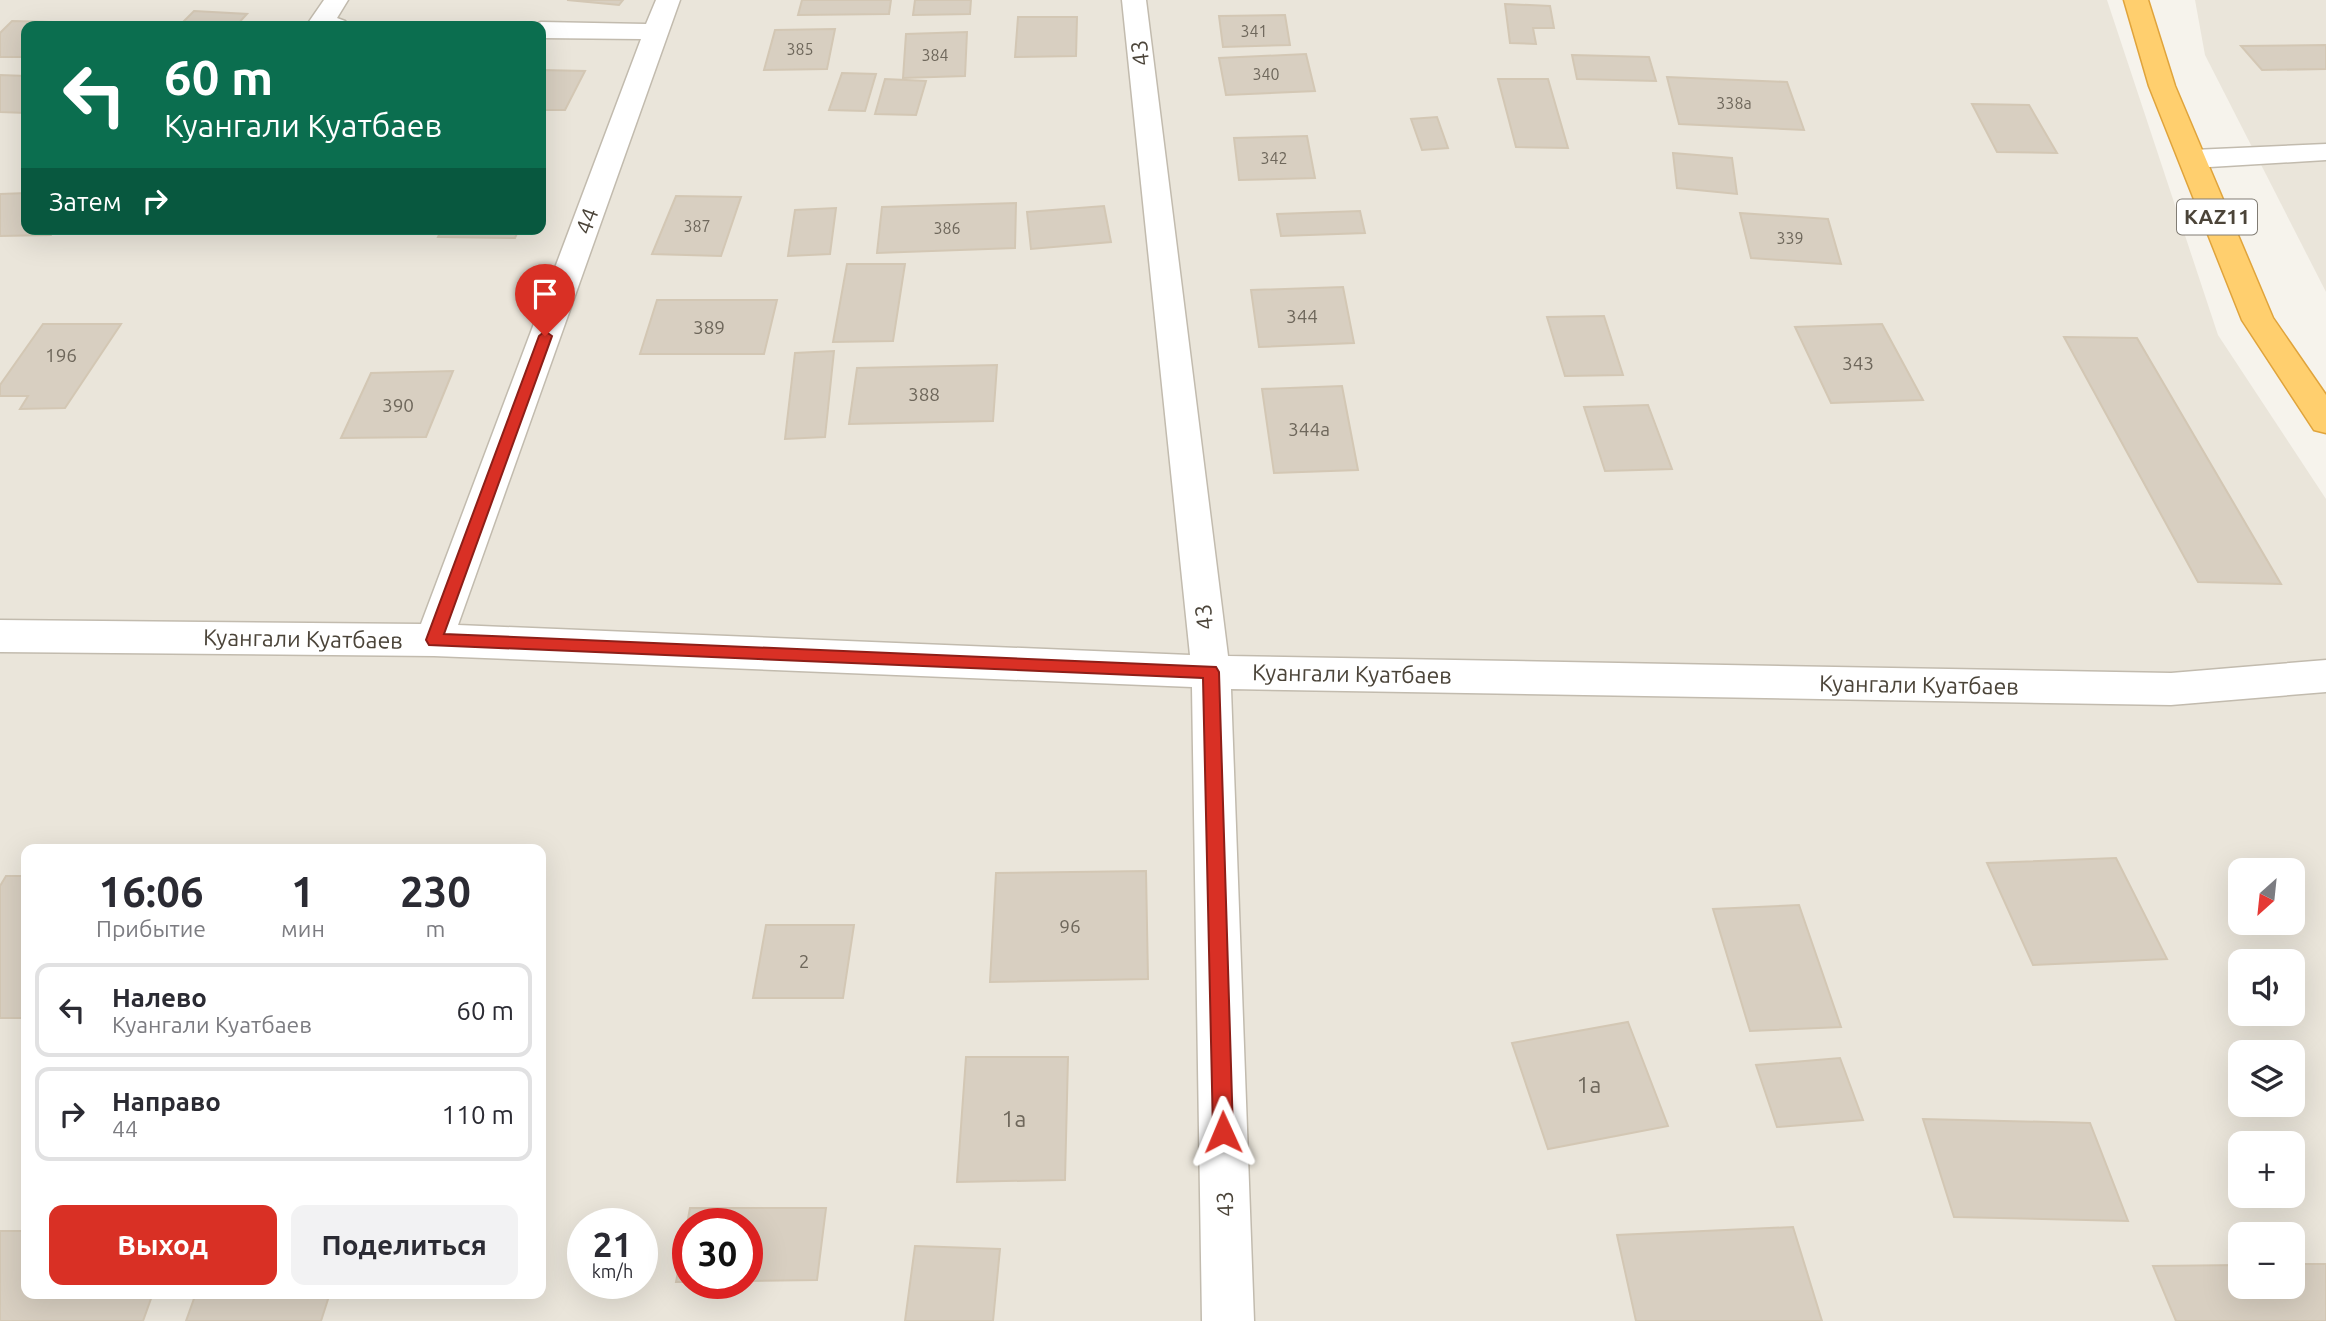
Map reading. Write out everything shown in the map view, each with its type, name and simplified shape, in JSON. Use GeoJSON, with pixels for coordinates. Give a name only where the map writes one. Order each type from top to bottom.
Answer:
{"type":"FeatureCollection","features":[{"type":"Feature","properties":{"kind":"highway","name":"KAZ11"},"geometry":{"type":"LineString","coordinates":[[2136,0],[2162,86],[2258,320],[2326,421]]}},
{"type":"Feature","properties":{"kind":"street"},"geometry":{"type":"LineString","coordinates":[[322,21],[336,0]]}},
{"type":"Feature","properties":{"kind":"street","name":"44"},"geometry":{"type":"LineString","coordinates":[[434,640],[668,0]]}},
{"type":"Feature","properties":{"kind":"street","name":"43"},"geometry":{"type":"LineString","coordinates":[[1134,0],[1211,672],[1228,1321]]}},
{"type":"Feature","properties":{"kind":"street"},"geometry":{"type":"LineString","coordinates":[[546,30],[656,32]]}},
{"type":"Feature","properties":{"kind":"street"},"geometry":{"type":"LineString","coordinates":[[2193,159],[2326,152]]}},
{"type":"Feature","properties":{"kind":"street","name":"Куангали Куатбаев"},"geometry":{"type":"LineString","coordinates":[[0,636],[434,640],[1211,672],[2171,689],[2326,676]]}},
{"type":"Feature","properties":{"kind":"shaded area"},"geometry":{"type":"Polygon","coordinates":[[[0,0],[2107,0],[2218,335],[2326,499],[2326,1321],[0,1321],[0,0]]]}},
{"type":"Feature","properties":{"kind":"shaded area"},"geometry":{"type":"Polygon","coordinates":[[[2195,0],[2326,0],[2326,292],[2205,55],[2195,0]]]}},
{"type":"Feature","properties":{"kind":"building"},"geometry":{"type":"Polygon","coordinates":[[[567,0],[623,0],[619,5],[567,0]]]}},
{"type":"Feature","properties":{"kind":"building"},"geometry":{"type":"Polygon","coordinates":[[[802,0],[891,0],[889,14],[798,15],[802,0]]]}},
{"type":"Feature","properties":{"kind":"building"},"geometry":{"type":"Polygon","coordinates":[[[915,0],[971,0],[970,14],[913,15],[915,0]]]}},
{"type":"Feature","properties":{"kind":"building"},"geometry":{"type":"Polygon","coordinates":[[[1505,4],[1550,6],[1554,28],[1533,28],[1536,44],[1510,43],[1505,4]]]}},
{"type":"Feature","properties":{"kind":"building"},"geometry":{"type":"Polygon","coordinates":[[[194,11],[247,14],[241,21],[184,21],[194,11]]]}},
{"type":"Feature","properties":{"kind":"building"},"geometry":{"type":"Polygon","coordinates":[[[1285,15],[1290,45],[1223,47],[1219,16],[1285,15]]]}},
{"type":"Feature","properties":{"kind":"building"},"geometry":{"type":"Polygon","coordinates":[[[1018,17],[1077,17],[1076,56],[1015,57],[1018,17]]]}},
{"type":"Feature","properties":{"kind":"building"},"geometry":{"type":"Polygon","coordinates":[[[12,21],[21,21],[21,57],[0,57],[0,33],[12,21]]]}},
{"type":"Feature","properties":{"kind":"building"},"geometry":{"type":"Polygon","coordinates":[[[835,29],[827,69],[764,70],[775,30],[835,29]]]}},
{"type":"Feature","properties":{"kind":"building"},"geometry":{"type":"Polygon","coordinates":[[[967,32],[965,76],[903,78],[906,34],[967,32]]]}},
{"type":"Feature","properties":{"kind":"building"},"geometry":{"type":"Polygon","coordinates":[[[2326,45],[2326,69],[2262,70],[2241,46],[2326,45]]]}},
{"type":"Feature","properties":{"kind":"building"},"geometry":{"type":"Polygon","coordinates":[[[1306,54],[1315,91],[1226,95],[1219,58],[1306,54]]]}},
{"type":"Feature","properties":{"kind":"building"},"geometry":{"type":"Polygon","coordinates":[[[1572,55],[1649,57],[1656,81],[1577,79],[1572,55]]]}},
{"type":"Feature","properties":{"kind":"building"},"geometry":{"type":"Polygon","coordinates":[[[546,70],[585,71],[565,110],[546,110],[546,70]]]}},
{"type":"Feature","properties":{"kind":"building"},"geometry":{"type":"Polygon","coordinates":[[[842,73],[876,74],[865,111],[829,110],[842,73]]]}},
{"type":"Feature","properties":{"kind":"building"},"geometry":{"type":"Polygon","coordinates":[[[0,75],[21,76],[21,113],[0,112],[0,75]]]}},
{"type":"Feature","properties":{"kind":"building"},"geometry":{"type":"Polygon","coordinates":[[[1667,77],[1787,82],[1804,130],[1679,124],[1667,77]]]}},
{"type":"Feature","properties":{"kind":"building"},"geometry":{"type":"Polygon","coordinates":[[[885,79],[926,81],[916,115],[875,114],[885,79]]]}},
{"type":"Feature","properties":{"kind":"building"},"geometry":{"type":"Polygon","coordinates":[[[1498,79],[1548,79],[1568,148],[1516,147],[1498,79]]]}},
{"type":"Feature","properties":{"kind":"building"},"geometry":{"type":"Polygon","coordinates":[[[1972,104],[2029,105],[2057,153],[1997,152],[1972,104]]]}},
{"type":"Feature","properties":{"kind":"building"},"geometry":{"type":"Polygon","coordinates":[[[1437,117],[1448,148],[1422,150],[1411,119],[1437,117]]]}},
{"type":"Feature","properties":{"kind":"building"},"geometry":{"type":"Polygon","coordinates":[[[1307,136],[1315,178],[1239,180],[1234,138],[1307,136]]]}},
{"type":"Feature","properties":{"kind":"building"},"geometry":{"type":"Polygon","coordinates":[[[1673,153],[1732,158],[1737,194],[1677,188],[1673,153]]]}},
{"type":"Feature","properties":{"kind":"building"},"geometry":{"type":"Polygon","coordinates":[[[21,193],[21,235],[51,235],[0,236],[0,194],[21,193]]]}},
{"type":"Feature","properties":{"kind":"building"},"geometry":{"type":"Polygon","coordinates":[[[676,196],[741,197],[721,256],[652,254],[676,196]]]}},
{"type":"Feature","properties":{"kind":"building"},"geometry":{"type":"Polygon","coordinates":[[[1016,203],[1015,248],[877,253],[882,207],[1016,203]]]}},
{"type":"Feature","properties":{"kind":"building"},"geometry":{"type":"Polygon","coordinates":[[[1104,206],[1111,242],[1031,249],[1027,212],[1104,206]]]}},
{"type":"Feature","properties":{"kind":"building"},"geometry":{"type":"Polygon","coordinates":[[[836,208],[830,254],[788,256],[795,210],[836,208]]]}},
{"type":"Feature","properties":{"kind":"building"},"geometry":{"type":"Polygon","coordinates":[[[1360,211],[1365,233],[1281,236],[1277,214],[1360,211]]]}},
{"type":"Feature","properties":{"kind":"building"},"geometry":{"type":"Polygon","coordinates":[[[1740,213],[1828,219],[1841,264],[1751,258],[1740,213]]]}},
{"type":"Feature","properties":{"kind":"building"},"geometry":{"type":"Polygon","coordinates":[[[439,235],[516,235],[515,238],[438,237],[439,235]]]}},
{"type":"Feature","properties":{"kind":"building"},"geometry":{"type":"Polygon","coordinates":[[[847,264],[905,264],[893,341],[833,342],[847,264]]]}},
{"type":"Feature","properties":{"kind":"building"},"geometry":{"type":"Polygon","coordinates":[[[1343,287],[1354,343],[1259,347],[1251,290],[1343,287]]]}},
{"type":"Feature","properties":{"kind":"building"},"geometry":{"type":"Polygon","coordinates":[[[657,300],[777,300],[764,354],[640,354],[657,300]]]}},
{"type":"Feature","properties":{"kind":"building"},"geometry":{"type":"Polygon","coordinates":[[[1604,316],[1623,375],[1565,376],[1547,317],[1604,316]]]}},
{"type":"Feature","properties":{"kind":"building"},"geometry":{"type":"Polygon","coordinates":[[[43,324],[121,324],[65,408],[20,409],[28,396],[0,396],[0,385],[43,324]]]}},
{"type":"Feature","properties":{"kind":"building"},"geometry":{"type":"Polygon","coordinates":[[[1882,324],[1923,400],[1831,403],[1795,327],[1882,324]]]}},
{"type":"Feature","properties":{"kind":"building"},"geometry":{"type":"Polygon","coordinates":[[[2064,337],[2137,338],[2281,584],[2198,582],[2064,337]]]}},
{"type":"Feature","properties":{"kind":"building"},"geometry":{"type":"Polygon","coordinates":[[[834,351],[825,437],[785,439],[795,353],[834,351]]]}},
{"type":"Feature","properties":{"kind":"building"},"geometry":{"type":"Polygon","coordinates":[[[997,365],[993,421],[849,424],[857,368],[997,365]]]}},
{"type":"Feature","properties":{"kind":"building"},"geometry":{"type":"Polygon","coordinates":[[[453,371],[426,437],[341,438],[371,373],[453,371]]]}},
{"type":"Feature","properties":{"kind":"building"},"geometry":{"type":"Polygon","coordinates":[[[1342,386],[1358,470],[1274,473],[1262,389],[1342,386]]]}},
{"type":"Feature","properties":{"kind":"building"},"geometry":{"type":"Polygon","coordinates":[[[1648,405],[1672,469],[1605,471],[1584,407],[1648,405]]]}},
{"type":"Feature","properties":{"kind":"building"},"geometry":{"type":"Polygon","coordinates":[[[2116,858],[2167,959],[2033,965],[1987,863],[2116,858]]]}},
{"type":"Feature","properties":{"kind":"building"},"geometry":{"type":"Polygon","coordinates":[[[1146,871],[1148,979],[990,982],[996,873],[1146,871]]]}},
{"type":"Feature","properties":{"kind":"building"},"geometry":{"type":"Polygon","coordinates":[[[6,876],[21,876],[21,1018],[0,1018],[0,886],[6,876]]]}},
{"type":"Feature","properties":{"kind":"building"},"geometry":{"type":"Polygon","coordinates":[[[1799,905],[1841,1027],[1750,1031],[1713,909],[1799,905]]]}},
{"type":"Feature","properties":{"kind":"building"},"geometry":{"type":"Polygon","coordinates":[[[766,925],[854,925],[843,998],[753,998],[766,925]]]}},
{"type":"Feature","properties":{"kind":"building"},"geometry":{"type":"Polygon","coordinates":[[[1628,1022],[1668,1126],[1548,1149],[1512,1043],[1628,1022]]]}},
{"type":"Feature","properties":{"kind":"building"},"geometry":{"type":"Polygon","coordinates":[[[966,1057],[1068,1057],[1065,1180],[957,1182],[966,1057]]]}},
{"type":"Feature","properties":{"kind":"building"},"geometry":{"type":"Polygon","coordinates":[[[1840,1058],[1863,1120],[1777,1127],[1756,1065],[1840,1058]]]}},
{"type":"Feature","properties":{"kind":"building"},"geometry":{"type":"Polygon","coordinates":[[[1923,1119],[2090,1123],[2128,1221],[1954,1217],[1923,1119]]]}},
{"type":"Feature","properties":{"kind":"building"},"geometry":{"type":"Polygon","coordinates":[[[763,1208],[826,1208],[817,1280],[763,1281],[763,1208]]]}},
{"type":"Feature","properties":{"kind":"building"},"geometry":{"type":"Polygon","coordinates":[[[1793,1227],[1822,1321],[1636,1321],[1617,1235],[1793,1227]]]}},
{"type":"Feature","properties":{"kind":"building"},"geometry":{"type":"Polygon","coordinates":[[[0,1231],[21,1231],[21,1299],[151,1299],[143,1321],[0,1321],[0,1231]]]}},
{"type":"Feature","properties":{"kind":"building"},"geometry":{"type":"Polygon","coordinates":[[[915,1246],[1000,1249],[993,1321],[905,1321],[915,1246]]]}},
{"type":"Feature","properties":{"kind":"building"},"geometry":{"type":"Polygon","coordinates":[[[2305,1264],[2326,1264],[2326,1321],[2176,1321],[2153,1266],[2228,1265],[2228,1299],[2305,1299],[2305,1264]]]}},
{"type":"Feature","properties":{"kind":"building"},"geometry":{"type":"Polygon","coordinates":[[[194,1299],[328,1299],[321,1321],[186,1321],[194,1299]]]}},
{"type":"Feature","properties":{"kind":"route"},"geometry":{"type":"LineString","coordinates":[[545,336],[434,640],[1211,672],[1223,1132]]}}]}
